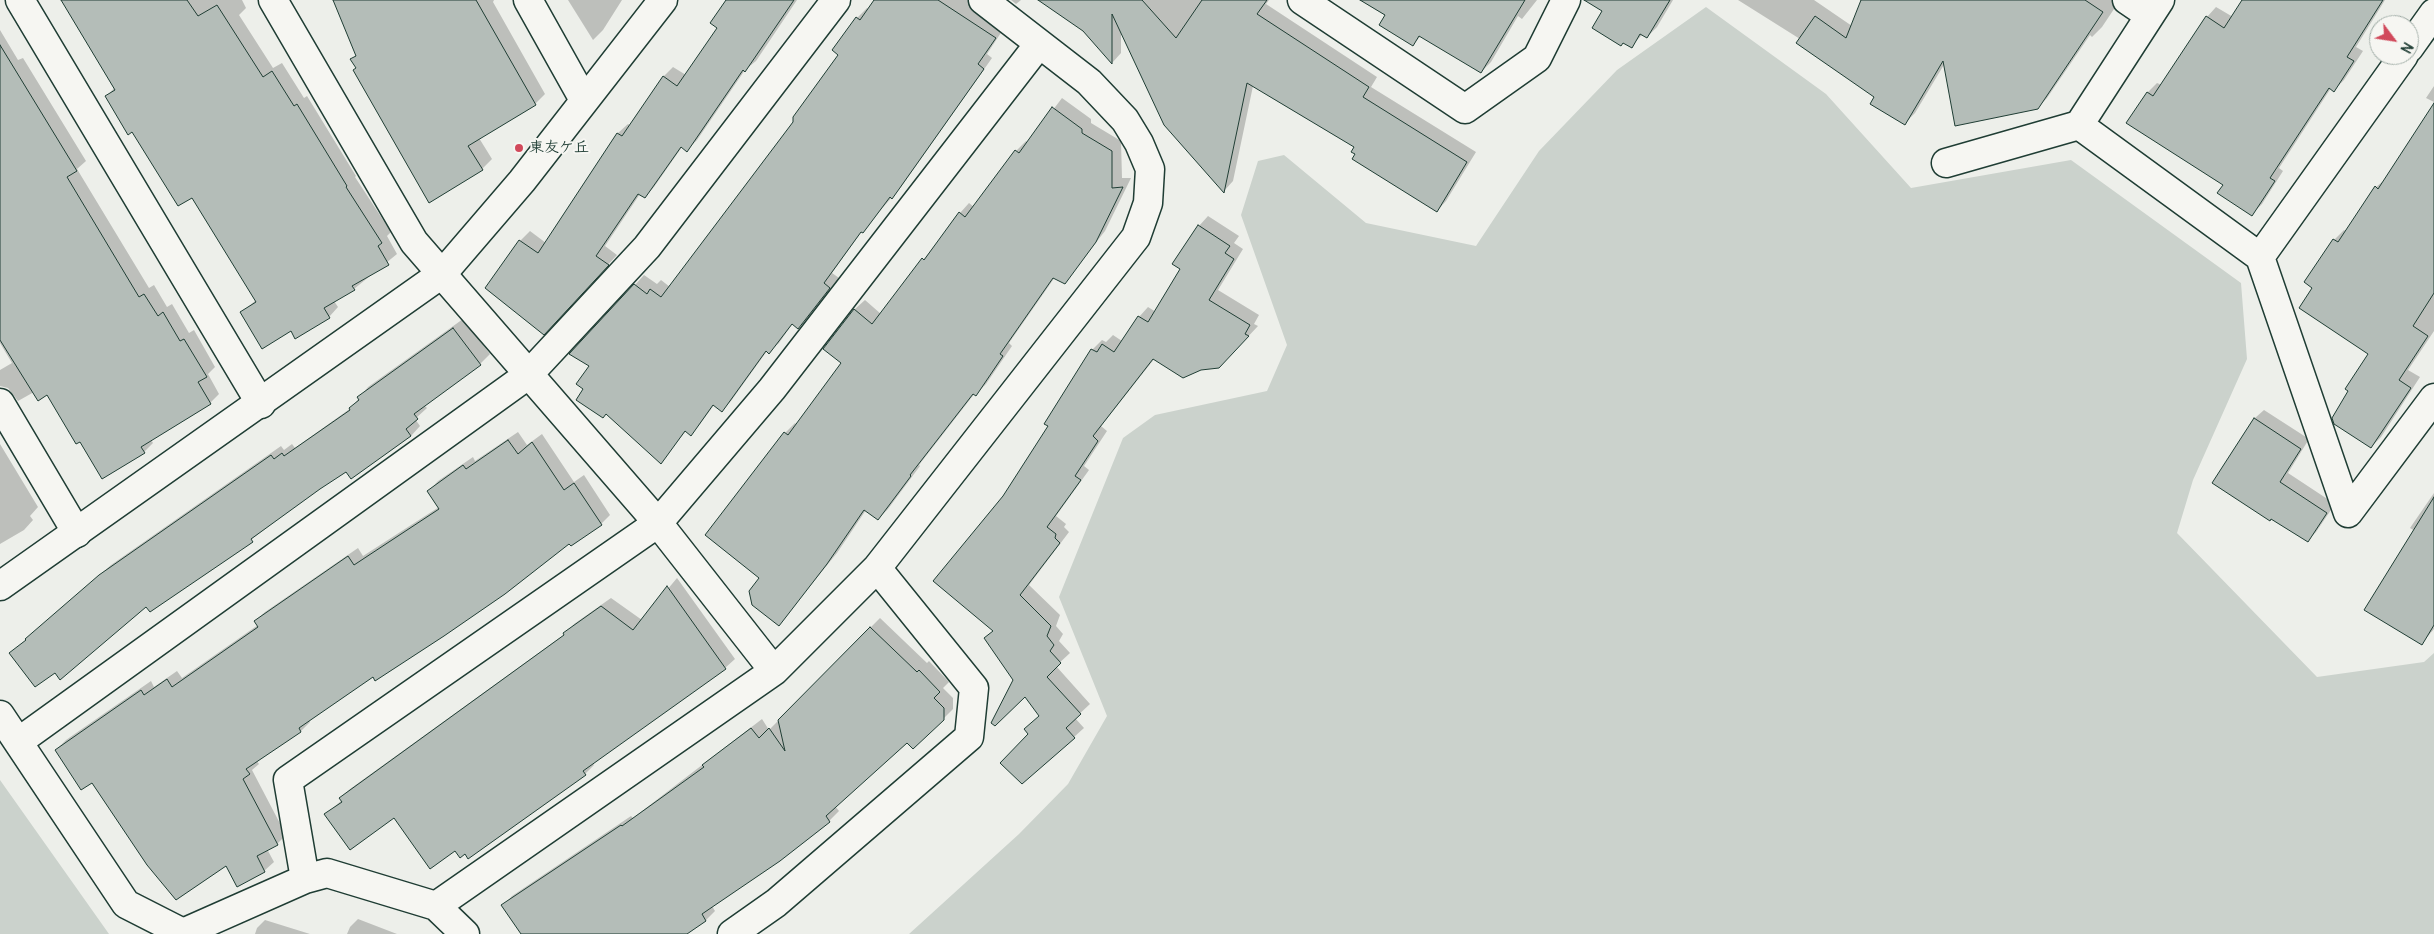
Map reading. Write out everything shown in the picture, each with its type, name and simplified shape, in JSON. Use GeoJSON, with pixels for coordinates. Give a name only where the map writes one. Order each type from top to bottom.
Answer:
{"type":"FeatureCollection","features":[{"type":"Feature","properties":{"kind":"street"},"geometry":{"type":"LineString","coordinates":[[20,0],[261,404]]}},
{"type":"Feature","properties":{"kind":"street"},"geometry":{"type":"LineString","coordinates":[[273,0],[414,242],[444,273],[528,375],[658,522],[774,671]]}},
{"type":"Feature","properties":{"kind":"street"},"geometry":{"type":"LineString","coordinates":[[528,0],[584,100]]}},
{"type":"Feature","properties":{"kind":"street"},"geometry":{"type":"LineString","coordinates":[[0,586],[261,404],[444,273],[522,181],[663,0]]}},
{"type":"Feature","properties":{"kind":"street"},"geometry":{"type":"LineString","coordinates":[[18,742],[528,375],[647,246],[836,0]]}},
{"type":"Feature","properties":{"kind":"street"},"geometry":{"type":"LineString","coordinates":[[436,906],[774,671],[877,568],[1136,237],[1148,203],[1150,169],[1139,142],[1125,120],[1089,82],[982,0]]}},
{"type":"Feature","properties":{"kind":"street"},"geometry":{"type":"LineString","coordinates":[[1302,0],[1465,110],[1537,58],[1566,0]]}},
{"type":"Feature","properties":{"kind":"street"},"geometry":{"type":"LineString","coordinates":[[1946,163],[2078,125],[2155,8],[2127,0]]}},
{"type":"Feature","properties":{"kind":"street"},"geometry":{"type":"LineString","coordinates":[[2419,34],[2434,13]]}},
{"type":"Feature","properties":{"kind":"street"},"geometry":{"type":"LineString","coordinates":[[306,879],[288,780],[658,522],[772,389],[1039,44]]}},
{"type":"Feature","properties":{"kind":"street"},"geometry":{"type":"LineString","coordinates":[[2260,257],[2397,65]]}},
{"type":"Feature","properties":{"kind":"street"},"geometry":{"type":"LineString","coordinates":[[2078,125],[2260,257],[2348,513],[2434,398]]}},
{"type":"Feature","properties":{"kind":"street"},"geometry":{"type":"LineString","coordinates":[[0,403],[77,533]]}},
{"type":"Feature","properties":{"kind":"street"},"geometry":{"type":"LineString","coordinates":[[732,934],[776,903],[969,737],[974,688],[877,568]]}},
{"type":"Feature","properties":{"kind":"street"},"geometry":{"type":"LineString","coordinates":[[0,715],[126,904],[183,933],[306,879],[326,873],[436,906],[465,934]]}},
{"type":"Feature","properties":{"kind":"shaded area"},"geometry":{"type":"Polygon","coordinates":[[[1706,7],[1826,94],[1911,188],[2071,160],[2241,283],[2247,359],[2193,480],[2177,533],[2317,677],[2424,662],[2434,653],[2434,934],[909,934],[1019,834],[1068,784],[1107,716],[1059,597],[1123,438],[1155,415],[1267,391],[1287,345],[1241,215],[1258,161],[1284,155],[1366,223],[1476,246],[1539,151],[1617,70],[1706,7]]]}},
{"type":"Feature","properties":{"kind":"shaded area"},"geometry":{"type":"Polygon","coordinates":[[[0,780],[109,934],[0,934],[0,780]]]}},
{"type":"Feature","properties":{"kind":"building"},"geometry":{"type":"Polygon","coordinates":[[[61,0],[187,0],[198,16],[217,5],[263,77],[272,71],[294,106],[297,104],[382,243],[378,246],[389,265],[352,286],[355,290],[324,308],[330,318],[295,339],[291,331],[262,349],[240,312],[256,302],[192,198],[178,206],[132,132],[128,135],[105,96],[115,90],[61,0]]]}},
{"type":"Feature","properties":{"kind":"building"},"geometry":{"type":"Polygon","coordinates":[[[333,0],[476,0],[536,105],[468,146],[483,170],[429,203],[353,70],[356,68],[350,59],[356,56],[333,0]]]}},
{"type":"Feature","properties":{"kind":"building"},"geometry":{"type":"Polygon","coordinates":[[[726,0],[794,0],[687,152],[681,147],[645,198],[638,194],[596,256],[609,265],[544,335],[485,288],[519,240],[538,253],[617,133],[622,136],[663,76],[677,86],[717,28],[710,23],[726,0]]]}},
{"type":"Feature","properties":{"kind":"building"},"geometry":{"type":"Polygon","coordinates":[[[874,0],[938,0],[996,38],[978,64],[984,69],[892,199],[890,197],[863,233],[861,232],[824,283],[830,288],[798,329],[792,324],[769,354],[766,351],[722,412],[713,405],[691,436],[685,431],[661,464],[606,414],[603,418],[576,400],[583,389],[576,384],[589,366],[569,354],[634,284],[647,294],[650,289],[661,297],[793,122],[793,117],[838,55],[832,50],[856,17],[860,20],[874,0]]]}},
{"type":"Feature","properties":{"kind":"building"},"geometry":{"type":"Polygon","coordinates":[[[1038,0],[1142,0],[1176,38],[1202,0],[1267,0],[1257,14],[1369,87],[1363,97],[1467,162],[1437,212],[1352,159],[1355,154],[1351,152],[1354,147],[1247,83],[1224,193],[1164,125],[1112,14],[1112,64],[1083,31],[1038,0]]]}},
{"type":"Feature","properties":{"kind":"building"},"geometry":{"type":"Polygon","coordinates":[[[1360,0],[1525,0],[1481,73],[1419,36],[1413,46],[1379,25],[1385,15],[1360,0]]]}},
{"type":"Feature","properties":{"kind":"building"},"geometry":{"type":"Polygon","coordinates":[[[1584,0],[1670,0],[1647,38],[1640,34],[1632,48],[1623,43],[1621,46],[1592,28],[1602,11],[1584,0]]]}},
{"type":"Feature","properties":{"kind":"building"},"geometry":{"type":"Polygon","coordinates":[[[1861,0],[2085,0],[2103,12],[2038,109],[1955,126],[1943,61],[1905,125],[1870,104],[1874,97],[1796,43],[1815,16],[1846,38],[1861,0]]]}},
{"type":"Feature","properties":{"kind":"building"},"geometry":{"type":"Polygon","coordinates":[[[2242,0],[2383,0],[2374,15],[2369,15],[2369,22],[2347,57],[2354,61],[2334,92],[2329,88],[2270,178],[2275,181],[2252,216],[2217,193],[2223,185],[2126,123],[2147,92],[2153,96],[2206,16],[2224,28],[2242,0]]]}},
{"type":"Feature","properties":{"kind":"building"},"geometry":{"type":"Polygon","coordinates":[[[0,45],[77,171],[67,177],[139,297],[144,294],[158,316],[163,312],[180,341],[184,339],[207,377],[198,382],[211,404],[141,447],[145,453],[102,479],[80,442],[76,444],[47,395],[38,401],[0,340],[0,45]]]}},
{"type":"Feature","properties":{"kind":"building"},"geometry":{"type":"Polygon","coordinates":[[[2434,103],[2434,293],[2413,326],[2428,336],[2399,380],[2411,388],[2371,448],[2334,424],[2332,418],[2348,391],[2345,389],[2368,354],[2299,308],[2312,288],[2304,282],[2333,239],[2338,242],[2375,186],[2378,189],[2434,103]]]}},
{"type":"Feature","properties":{"kind":"building"},"geometry":{"type":"Polygon","coordinates":[[[1052,107],[1082,129],[1082,133],[1112,151],[1112,188],[1123,187],[1096,242],[1065,284],[1053,278],[1000,354],[1003,356],[976,396],[973,394],[910,475],[878,520],[864,510],[827,564],[779,626],[752,605],[749,591],[759,578],[705,535],[784,432],[788,435],[841,363],[823,349],[854,309],[872,324],[922,258],[924,260],[959,212],[965,217],[1015,150],[1019,153],[1052,107]]]}},
{"type":"Feature","properties":{"kind":"building"},"geometry":{"type":"Polygon","coordinates":[[[1198,225],[1230,246],[1225,253],[1234,259],[1209,300],[1250,325],[1245,334],[1249,336],[1219,368],[1201,370],[1183,378],[1153,359],[1093,436],[1098,441],[1075,476],[1081,480],[1047,527],[1056,534],[1055,538],[1060,543],[1020,595],[1051,626],[1047,636],[1054,645],[1050,651],[1061,663],[1047,677],[1081,714],[1066,728],[1075,738],[1022,784],[1000,763],[1028,734],[1024,729],[1039,716],[1025,697],[995,726],[991,723],[1013,680],[984,638],[993,631],[933,581],[1003,496],[1048,426],[1044,424],[1091,349],[1097,352],[1102,344],[1114,352],[1138,316],[1148,322],[1180,269],[1172,264],[1198,225]]]}},
{"type":"Feature","properties":{"kind":"building"},"geometry":{"type":"Polygon","coordinates":[[[453,328],[481,365],[414,414],[418,419],[406,429],[411,436],[351,479],[346,472],[320,489],[251,539],[253,542],[150,612],[146,607],[60,680],[55,673],[35,687],[9,653],[99,575],[271,455],[274,459],[282,453],[284,456],[350,410],[349,408],[359,400],[357,397],[453,328]]]}},
{"type":"Feature","properties":{"kind":"building"},"geometry":{"type":"Polygon","coordinates":[[[2254,418],[2301,449],[2280,482],[2327,513],[2308,542],[2271,519],[2270,521],[2212,483],[2254,418]]]}},
{"type":"Feature","properties":{"kind":"building"},"geometry":{"type":"Polygon","coordinates":[[[508,440],[518,454],[532,442],[564,490],[574,483],[602,525],[571,546],[569,544],[505,594],[444,636],[375,681],[373,677],[299,728],[301,732],[246,769],[250,774],[243,779],[278,845],[257,856],[265,872],[237,887],[226,866],[176,900],[147,865],[92,783],[81,790],[55,750],[141,690],[144,695],[167,679],[172,687],[258,627],[254,621],[348,556],[354,565],[439,509],[427,491],[463,465],[466,469],[508,440]]]}},
{"type":"Feature","properties":{"kind":"building"},"geometry":{"type":"Polygon","coordinates":[[[2434,497],[2434,625],[2422,645],[2364,610],[2434,497]]]}},
{"type":"Feature","properties":{"kind":"building"},"geometry":{"type":"Polygon","coordinates":[[[667,586],[726,669],[583,771],[586,775],[468,859],[465,854],[460,858],[455,851],[430,869],[394,818],[350,850],[324,814],[342,802],[339,798],[564,635],[563,633],[601,606],[633,630],[667,586]]]}},
{"type":"Feature","properties":{"kind":"building"},"geometry":{"type":"Polygon","coordinates":[[[870,627],[917,672],[919,670],[940,692],[934,698],[944,708],[944,720],[913,749],[907,743],[826,816],[830,822],[780,861],[702,914],[706,921],[687,934],[521,934],[501,905],[622,826],[704,767],[702,765],[751,728],[759,738],[769,728],[785,751],[778,720],[870,627]]]}},
{"type":"Feature","properties":{"kind":"place","name":"東友ケ丘"},"geometry":{"type":"Point","coordinates":[519,148]}}]}
